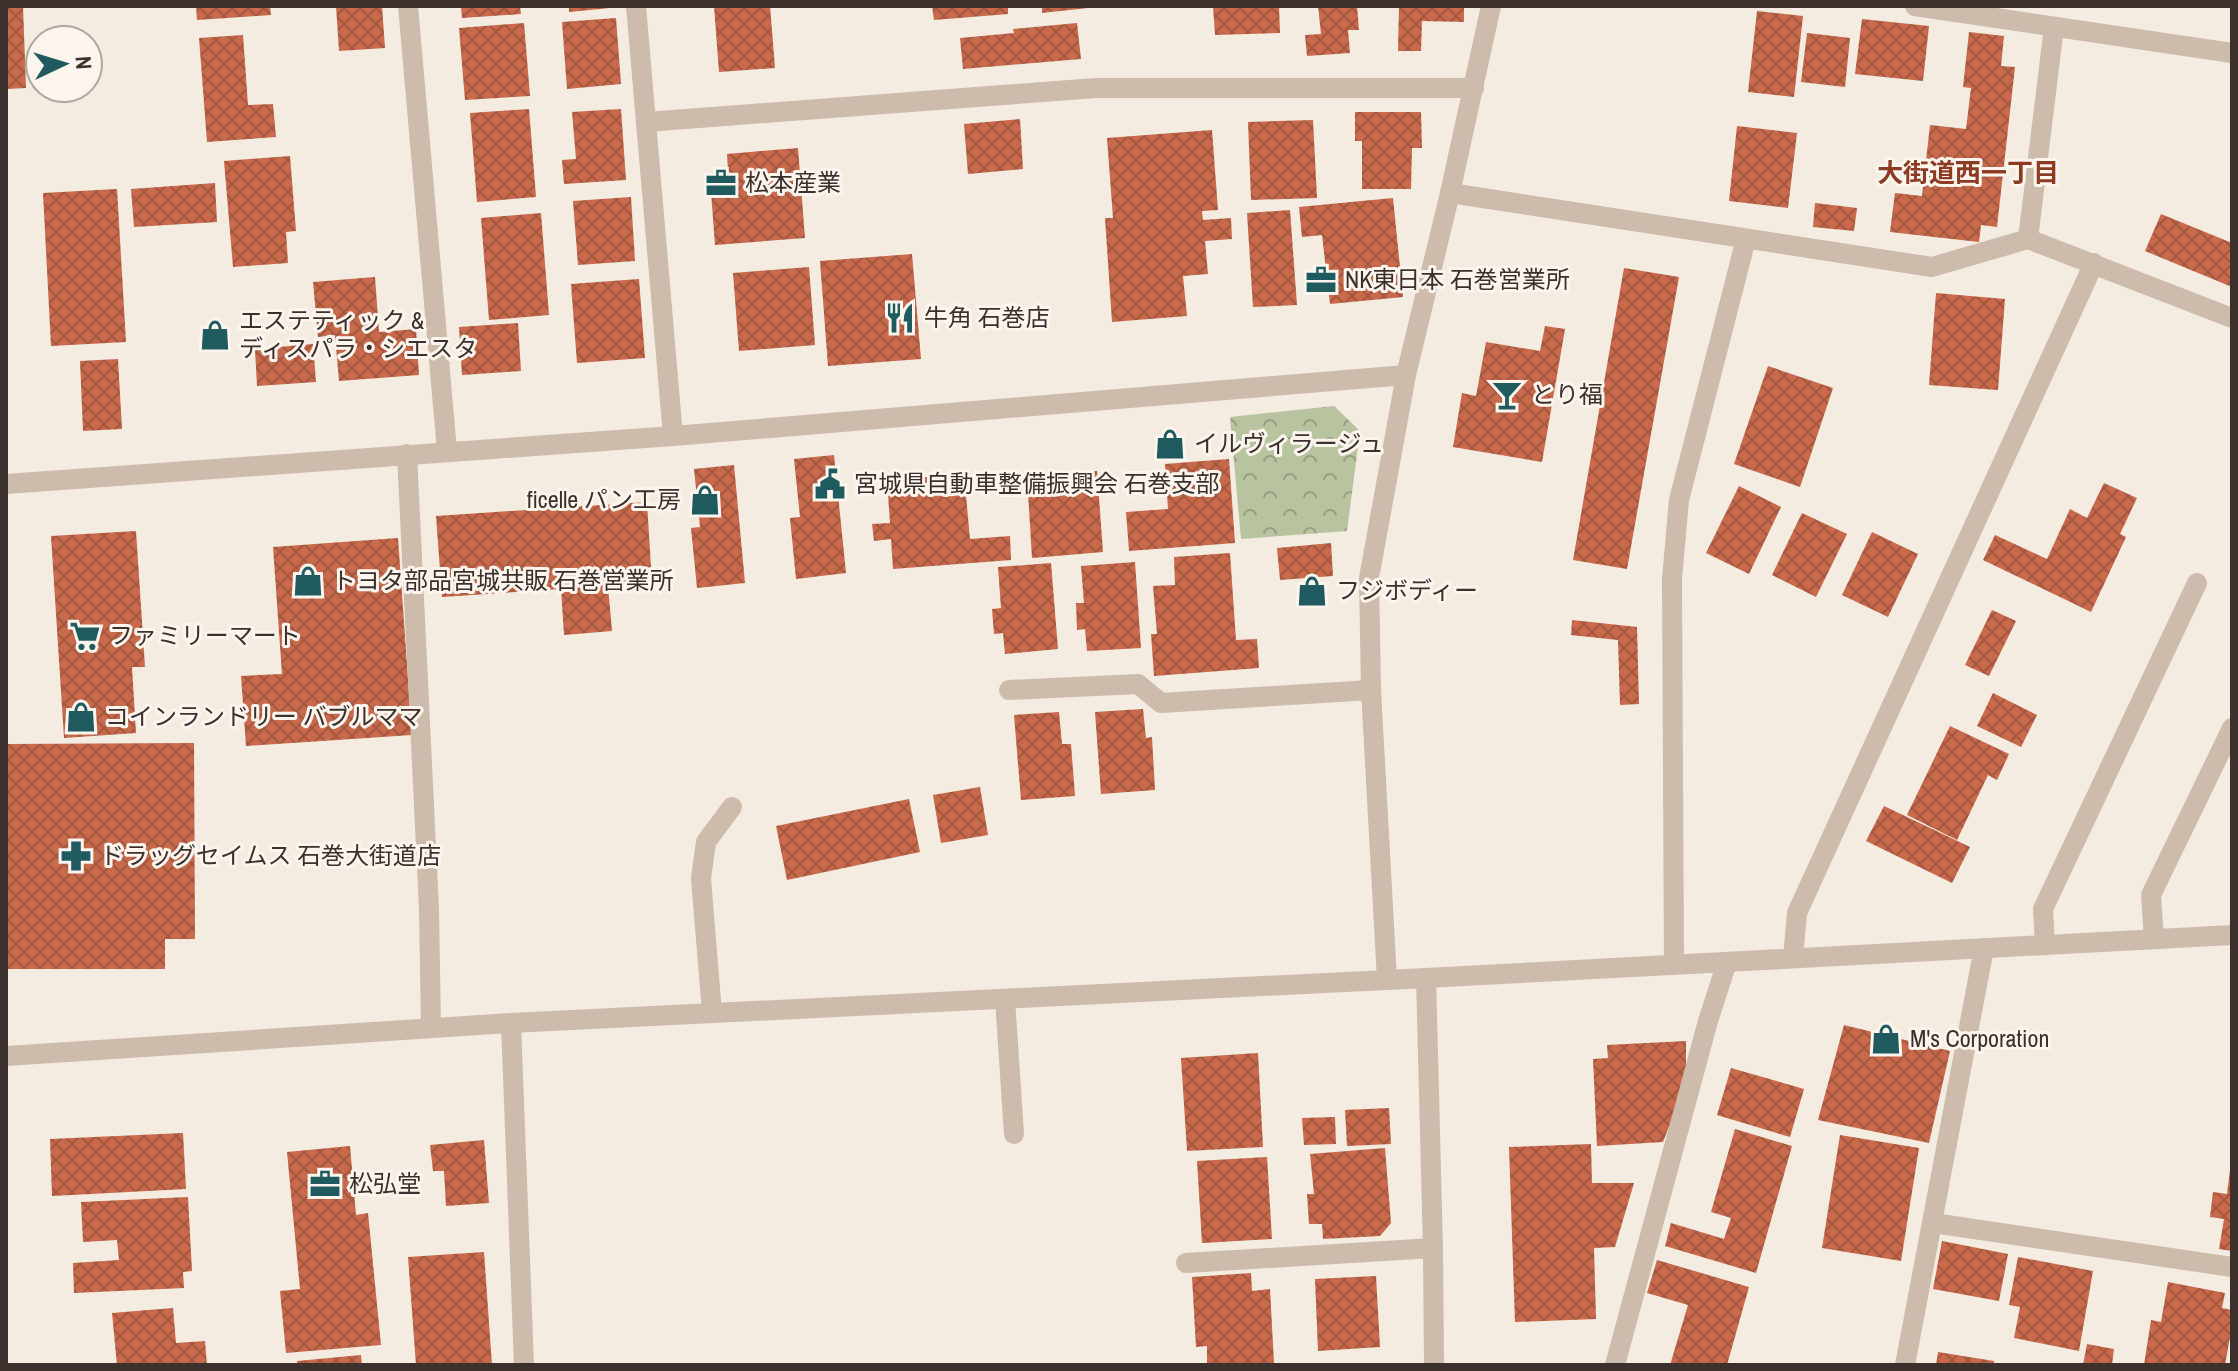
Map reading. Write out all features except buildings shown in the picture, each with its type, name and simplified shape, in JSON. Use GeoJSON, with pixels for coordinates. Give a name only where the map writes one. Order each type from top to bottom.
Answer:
{"type":"FeatureCollection","features":[{"type":"Feature","properties":{"kind":"street"},"geometry":{"type":"LineString","coordinates":[[408,6],[447,451]]}},
{"type":"Feature","properties":{"kind":"street"},"geometry":{"type":"LineString","coordinates":[[636,6],[673,436]]}},
{"type":"Feature","properties":{"kind":"street"},"geometry":{"type":"LineString","coordinates":[[1387,980],[1371,690],[1369,578],[1406,375],[1491,6]]}},
{"type":"Feature","properties":{"kind":"street"},"geometry":{"type":"LineString","coordinates":[[1915,6],[2232,53]]}},
{"type":"Feature","properties":{"kind":"street"},"geometry":{"type":"LineString","coordinates":[[2028,239],[2054,27]]}},
{"type":"Feature","properties":{"kind":"street"},"geometry":{"type":"LineString","coordinates":[[646,122],[1096,88],[1474,88]]}},
{"type":"Feature","properties":{"kind":"street"},"geometry":{"type":"LineString","coordinates":[[1450,193],[1932,267],[2028,239],[2232,318]]}},
{"type":"Feature","properties":{"kind":"street"},"geometry":{"type":"LineString","coordinates":[[1674,965],[1672,579],[1679,500],[1746,239]]}},
{"type":"Feature","properties":{"kind":"street"},"geometry":{"type":"LineString","coordinates":[[1793,958],[1797,913],[2094,263]]}},
{"type":"Feature","properties":{"kind":"street"},"geometry":{"type":"LineString","coordinates":[[6,484],[673,436],[1406,375]]}},
{"type":"Feature","properties":{"kind":"street"},"geometry":{"type":"LineString","coordinates":[[407,454],[431,1028]]}},
{"type":"Feature","properties":{"kind":"street"},"geometry":{"type":"LineString","coordinates":[[2045,945],[2043,909],[2197,583]]}},
{"type":"Feature","properties":{"kind":"street"},"geometry":{"type":"LineString","coordinates":[[1009,690],[1138,684],[1161,703],[1371,690]]}},
{"type":"Feature","properties":{"kind":"street"},"geometry":{"type":"LineString","coordinates":[[2154,939],[2151,895],[2232,728]]}},
{"type":"Feature","properties":{"kind":"street"},"geometry":{"type":"LineString","coordinates":[[712,1013],[701,878],[706,842],[732,807]]}},
{"type":"Feature","properties":{"kind":"street"},"geometry":{"type":"LineString","coordinates":[[6,1056],[511,1023],[2232,935]]}},
{"type":"Feature","properties":{"kind":"street"},"geometry":{"type":"LineString","coordinates":[[1905,1365],[1984,948]]}},
{"type":"Feature","properties":{"kind":"street"},"geometry":{"type":"LineString","coordinates":[[1615,1365],[1708,1021],[1727,962]]}},
{"type":"Feature","properties":{"kind":"street"},"geometry":{"type":"LineString","coordinates":[[1426,978],[1434,1365]]}},
{"type":"Feature","properties":{"kind":"street"},"geometry":{"type":"LineString","coordinates":[[1005,999],[1014,1134]]}},
{"type":"Feature","properties":{"kind":"street"},"geometry":{"type":"LineString","coordinates":[[511,1023],[524,1365]]}},
{"type":"Feature","properties":{"kind":"street"},"geometry":{"type":"LineString","coordinates":[[1933,1223],[2232,1267]]}},
{"type":"Feature","properties":{"kind":"street"},"geometry":{"type":"LineString","coordinates":[[1186,1263],[1433,1248]]}},
{"type":"Feature","properties":{"kind":"green space"},"geometry":{"type":"Polygon","coordinates":[[[1334,406],[1360,431],[1347,531],[1241,539],[1230,417],[1334,406]]]}},
{"type":"Feature","properties":{"kind":"place","name":"松本産業"},"geometry":{"type":"Point","coordinates":[721,183]}},
{"type":"Feature","properties":{"kind":"place","name":"NK東日本 石巻営業所"},"geometry":{"type":"Point","coordinates":[1321,280]}},
{"type":"Feature","properties":{"kind":"place","name":"牛角 石巻店"},"geometry":{"type":"Point","coordinates":[900,318]}},
{"type":"Feature","properties":{"kind":"place","name":"エステティック & ディスパラ・シエスタ"},"geometry":{"type":"Point","coordinates":[215,335]}},
{"type":"Feature","properties":{"kind":"place","name":"とり福"},"geometry":{"type":"Point","coordinates":[1507,395]}},
{"type":"Feature","properties":{"kind":"place","name":"イルヴィラージュ"},"geometry":{"type":"Point","coordinates":[1170,444]}},
{"type":"Feature","properties":{"kind":"place","name":"宮城県自動車整備振興会 石巻支部"},"geometry":{"type":"Point","coordinates":[830,484]}},
{"type":"Feature","properties":{"kind":"place","name":"ficelle パン工房"},"geometry":{"type":"Point","coordinates":[705,500]}},
{"type":"Feature","properties":{"kind":"place","name":"トヨタ部品宮城共販 石巻営業所"},"geometry":{"type":"Point","coordinates":[308,581]}},
{"type":"Feature","properties":{"kind":"place","name":"フジボディー"},"geometry":{"type":"Point","coordinates":[1312,591]}},
{"type":"Feature","properties":{"kind":"place","name":"ファミリーマート"},"geometry":{"type":"Point","coordinates":[85,636]}},
{"type":"Feature","properties":{"kind":"place","name":"コインランドリー バブルママ"},"geometry":{"type":"Point","coordinates":[81,717]}},
{"type":"Feature","properties":{"kind":"place","name":"ドラッグセイムス 石巻大街道店"},"geometry":{"type":"Point","coordinates":[76,856]}},
{"type":"Feature","properties":{"kind":"place","name":"M's Corporation"},"geometry":{"type":"Point","coordinates":[1886,1039]}},
{"type":"Feature","properties":{"kind":"place","name":"松弘堂"},"geometry":{"type":"Point","coordinates":[325,1184]}},
{"type":"Feature","properties":{"kind":"district","name":"大街道西一丁目"},"geometry":{"type":"Point","coordinates":[1968,173]}}]}
